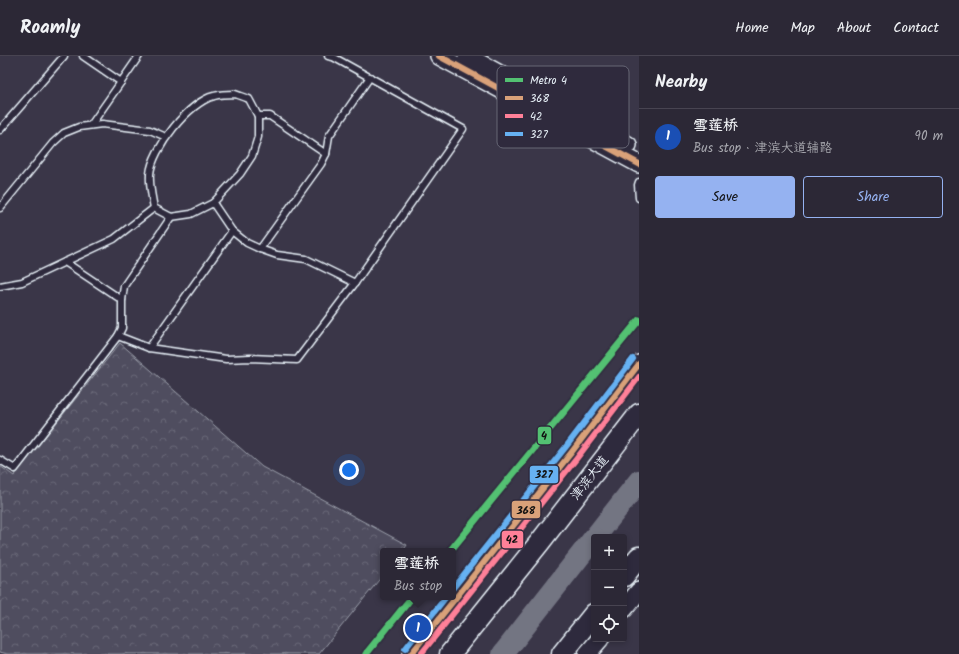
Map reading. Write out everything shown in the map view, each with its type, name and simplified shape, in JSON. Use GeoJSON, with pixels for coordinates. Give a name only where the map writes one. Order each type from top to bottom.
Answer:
{"type":"FeatureCollection","features":[{"type":"Feature","properties":{"kind":"highway","name":"津滨大道"},"geometry":{"type":"LineString","coordinates":[[450,654],[540,542],[639,414]]}},
{"type":"Feature","properties":{"kind":"highway"},"geometry":{"type":"LineString","coordinates":[[627,572],[639,557]]}},
{"type":"Feature","properties":{"kind":"highway"},"geometry":{"type":"LineString","coordinates":[[562,654],[591,618]]}},
{"type":"Feature","properties":{"kind":"main road"},"geometry":{"type":"LineString","coordinates":[[439,56],[497,87]]}},
{"type":"Feature","properties":{"kind":"main road"},"geometry":{"type":"LineString","coordinates":[[467,56],[497,73]]}},
{"type":"Feature","properties":{"kind":"main road"},"geometry":{"type":"LineString","coordinates":[[629,145],[639,151]]}},
{"type":"Feature","properties":{"kind":"main road"},"geometry":{"type":"LineString","coordinates":[[609,148],[639,164]]}},
{"type":"Feature","properties":{"kind":"main road"},"geometry":{"type":"LineString","coordinates":[[456,597],[571,453],[639,363]]}},
{"type":"Feature","properties":{"kind":"main road"},"geometry":{"type":"LineString","coordinates":[[626,606],[639,591]]}},
{"type":"Feature","properties":{"kind":"main road"},"geometry":{"type":"LineString","coordinates":[[411,654],[454,600]]}},
{"type":"Feature","properties":{"kind":"main road"},"geometry":{"type":"LineString","coordinates":[[587,654],[597,642]]}},
{"type":"Feature","properties":{"kind":"lane"},"geometry":{"type":"LineString","coordinates":[[0,130],[64,56]]}},
{"type":"Feature","properties":{"kind":"lane"},"geometry":{"type":"LineString","coordinates":[[83,56],[121,82]]}},
{"type":"Feature","properties":{"kind":"lane"},"geometry":{"type":"LineString","coordinates":[[91,125],[139,56]]}},
{"type":"Feature","properties":{"kind":"lane"},"geometry":{"type":"LineString","coordinates":[[118,336],[149,348],[226,359],[250,358],[297,360],[355,283],[462,129],[333,57],[328,56]]}},
{"type":"Feature","properties":{"kind":"lane"},"geometry":{"type":"LineString","coordinates":[[260,249],[321,164],[326,154],[329,136],[370,78]]}},
{"type":"Feature","properties":{"kind":"lane"},"geometry":{"type":"LineString","coordinates":[[236,94],[249,99],[258,116],[258,137],[252,156],[240,174],[213,203],[191,214],[171,217],[154,208],[150,174],[158,148],[173,128],[195,106],[213,96],[236,94]]}},
{"type":"Feature","properties":{"kind":"lane"},"geometry":{"type":"LineString","coordinates":[[258,116],[270,116],[326,154]]}},
{"type":"Feature","properties":{"kind":"lane"},"geometry":{"type":"LineString","coordinates":[[0,208],[53,143],[64,133],[79,127],[102,124],[150,130],[166,137]]}},
{"type":"Feature","properties":{"kind":"lane"},"geometry":{"type":"LineString","coordinates":[[639,182],[639,198]]}},
{"type":"Feature","properties":{"kind":"lane"},"geometry":{"type":"LineString","coordinates":[[213,203],[232,231],[247,242],[260,249],[277,255],[306,260],[355,283]]}},
{"type":"Feature","properties":{"kind":"lane"},"geometry":{"type":"LineString","coordinates":[[0,286],[22,282],[114,239],[154,208]]}},
{"type":"Feature","properties":{"kind":"lane"},"geometry":{"type":"LineString","coordinates":[[0,460],[15,469],[118,336],[122,328],[122,300],[124,286],[171,217]]}},
{"type":"Feature","properties":{"kind":"lane"},"geometry":{"type":"LineString","coordinates":[[149,348],[232,231]]}},
{"type":"Feature","properties":{"kind":"lane"},"geometry":{"type":"LineString","coordinates":[[65,262],[122,300]]}},
{"type":"Feature","properties":{"kind":"green space"},"geometry":{"type":"Polygon","coordinates":[[[120,343],[262,467],[407,545],[405,548],[380,548],[380,579],[319,654],[7,654],[0,652],[0,466],[14,476],[120,343]]]}},
{"type":"Feature","properties":{"kind":"waterway"},"geometry":{"type":"LineString","coordinates":[[597,534],[639,481]]}},
{"type":"Feature","properties":{"kind":"waterway"},"geometry":{"type":"LineString","coordinates":[[503,654],[591,542]]}},
{"type":"Feature","properties":{"kind":"metro line","name":"4"},"geometry":{"type":"LineString","coordinates":[[452,548],[639,320]]}},
{"type":"Feature","properties":{"kind":"metro line","name":"4"},"geometry":{"type":"LineString","coordinates":[[366,654],[410,600]]}},
{"type":"Feature","properties":{"kind":"transit line","name":"368"},"geometry":{"type":"LineString","coordinates":[[439,56],[497,87]]}},
{"type":"Feature","properties":{"kind":"transit line","name":"368"},"geometry":{"type":"LineString","coordinates":[[609,148],[639,164]]}},
{"type":"Feature","properties":{"kind":"transit line","name":"327"},"geometry":{"type":"LineString","coordinates":[[456,584],[565,448],[633,359]]}},
{"type":"Feature","properties":{"kind":"transit line","name":"368"},"geometry":{"type":"LineString","coordinates":[[456,597],[571,453],[639,364]]}},
{"type":"Feature","properties":{"kind":"transit line","name":"42"},"geometry":{"type":"LineString","coordinates":[[421,654],[577,458],[639,377]]}},
{"type":"Feature","properties":{"kind":"transit line","name":"327"},"geometry":{"type":"LineString","coordinates":[[405,649],[444,600]]}},
{"type":"Feature","properties":{"kind":"transit line","name":"368"},"geometry":{"type":"LineString","coordinates":[[411,654],[454,600]]}},
{"type":"Feature","properties":{"kind":"place","name":"雪莲桥"},"geometry":{"type":"Point","coordinates":[418,628]}}]}
